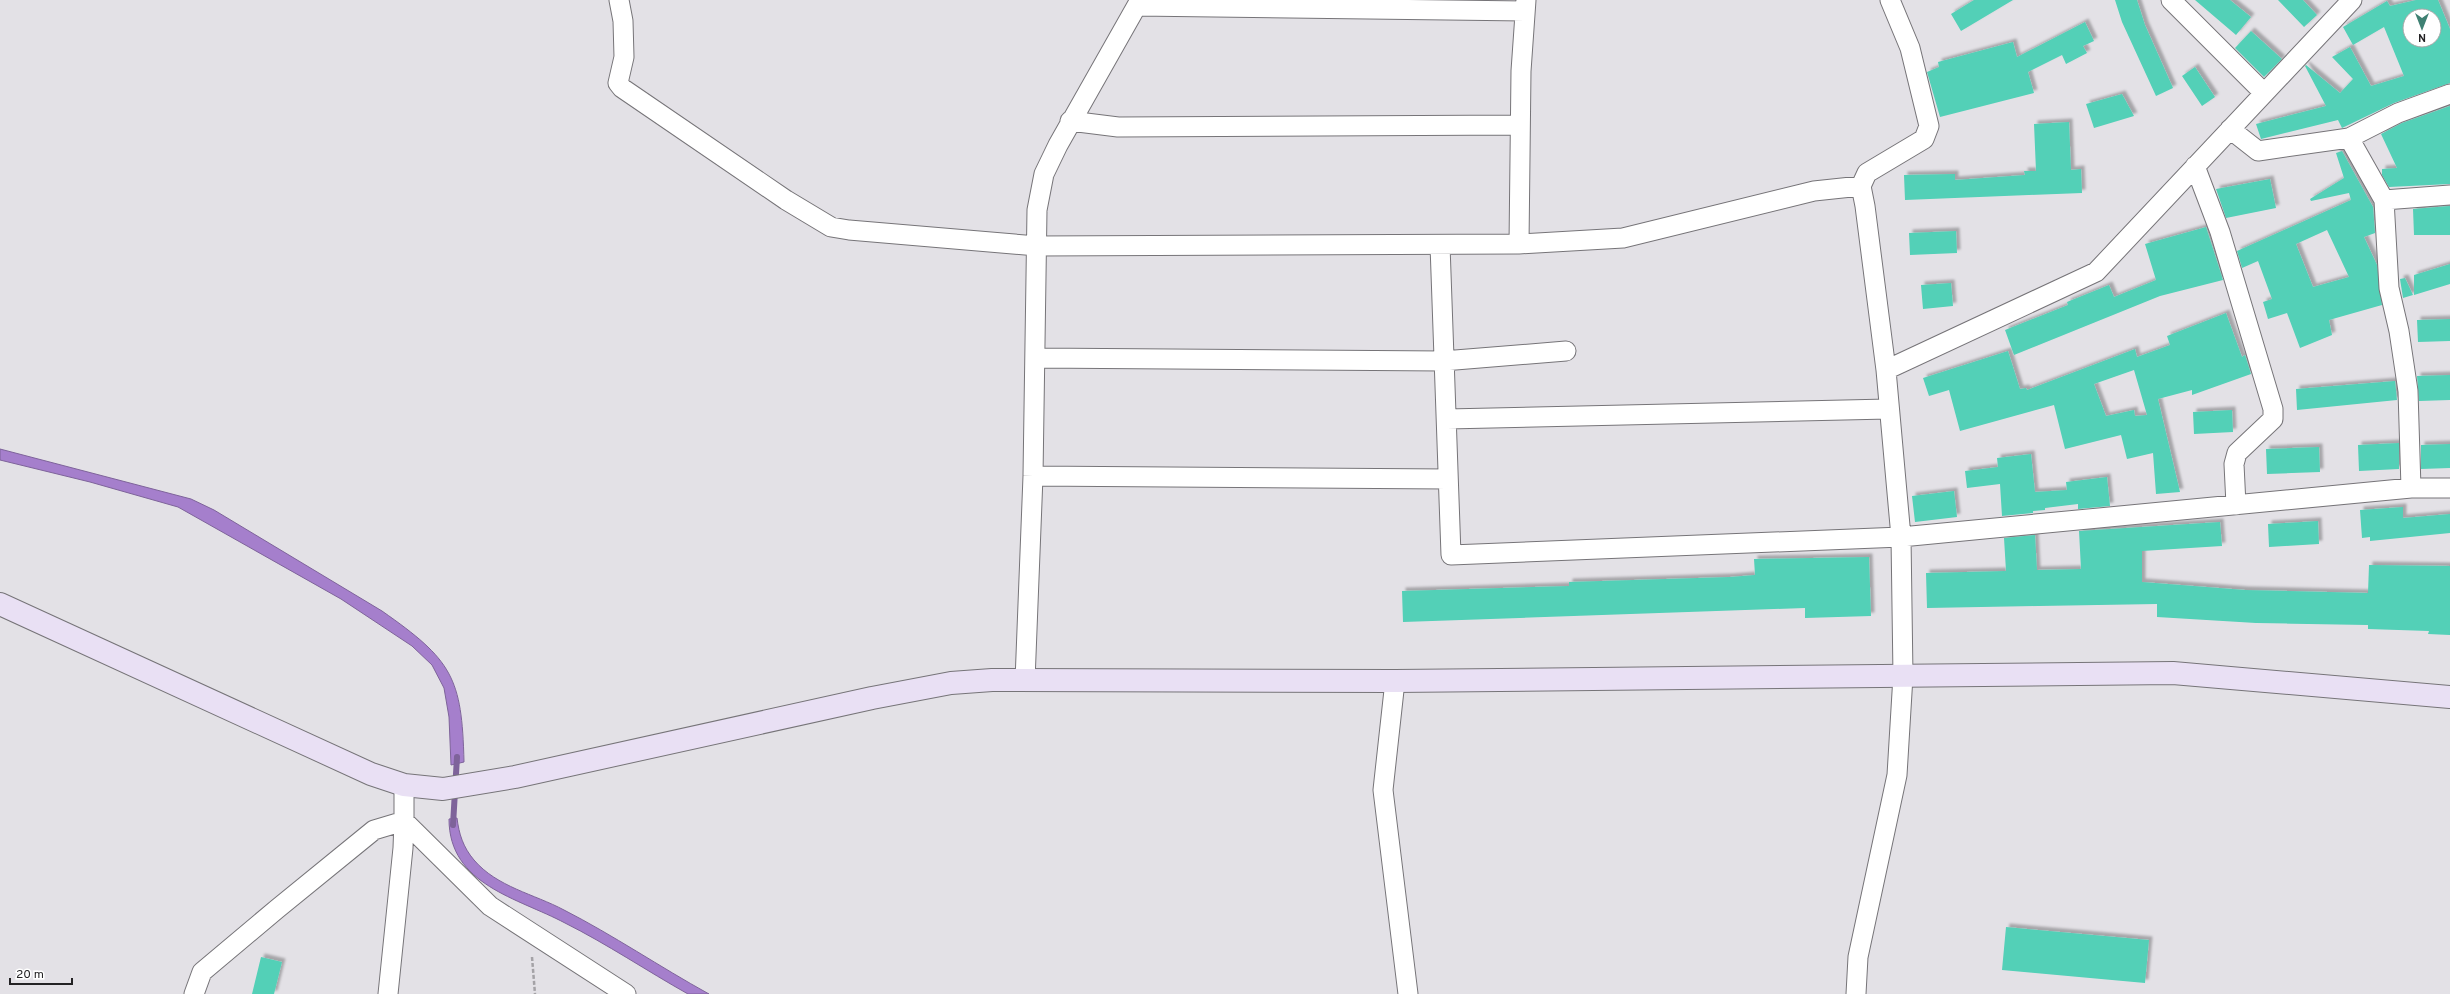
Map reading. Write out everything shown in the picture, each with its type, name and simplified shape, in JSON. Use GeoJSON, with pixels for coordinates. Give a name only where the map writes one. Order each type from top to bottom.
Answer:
{"type":"FeatureCollection","features":[{"type":"Feature","properties":{"kind":"street"},"geometry":{"type":"LineString","coordinates":[[619,0],[624,21],[624,57],[618,83],[812,216],[831,227],[849,230],[1038,246],[1520,244],[1623,238],[1814,191],[1861,186]]}},
{"type":"Feature","properties":{"kind":"street"},"geometry":{"type":"LineString","coordinates":[[1856,994],[1858,957],[1897,775],[1903,676],[1901,537],[1888,409],[1886,370],[1865,206],[1861,186],[1867,173],[1924,139],[1929,126],[1910,48],[1891,0]]}},
{"type":"Feature","properties":{"kind":"street"},"geometry":{"type":"LineString","coordinates":[[2171,0],[2264,93]]}},
{"type":"Feature","properties":{"kind":"street"},"geometry":{"type":"LineString","coordinates":[[1886,370],[2096,272],[2352,0]]}},
{"type":"Feature","properties":{"kind":"street"},"geometry":{"type":"LineString","coordinates":[[1025,681],[1033,476],[1038,246],[1037,210],[1044,174],[1070,121],[1139,3],[1526,6],[1520,71],[1520,244]]}},
{"type":"Feature","properties":{"kind":"street"},"geometry":{"type":"LineString","coordinates":[[2230,129],[2258,151],[2349,138],[2398,113],[2450,94]]}},
{"type":"Feature","properties":{"kind":"street"},"geometry":{"type":"LineString","coordinates":[[1070,121],[1118,127],[1520,124]]}},
{"type":"Feature","properties":{"kind":"street"},"geometry":{"type":"LineString","coordinates":[[2349,138],[2384,200],[2389,288],[2399,331],[2408,391],[2411,488]]}},
{"type":"Feature","properties":{"kind":"street"},"geometry":{"type":"LineString","coordinates":[[2195,166],[2227,254],[2273,409],[2273,419],[2237,453],[2234,464],[2236,505]]}},
{"type":"Feature","properties":{"kind":"street"},"geometry":{"type":"LineString","coordinates":[[2384,200],[2450,195]]}},
{"type":"Feature","properties":{"kind":"street"},"geometry":{"type":"LineString","coordinates":[[1440,245],[1451,555],[1901,537],[2411,488],[2450,488]]}},
{"type":"Feature","properties":{"kind":"street"},"geometry":{"type":"LineString","coordinates":[[1036,358],[1443,361],[1566,351]]}},
{"type":"Feature","properties":{"kind":"street"},"geometry":{"type":"LineString","coordinates":[[1447,419],[1888,409]]}},
{"type":"Feature","properties":{"kind":"street"},"geometry":{"type":"LineString","coordinates":[[1033,476],[1448,479]]}},
{"type":"Feature","properties":{"kind":"street"},"geometry":{"type":"LineString","coordinates":[[1,607],[371,774],[404,785],[443,790],[914,690],[958,683],[1025,681],[1395,681],[2173,673],[2450,697]]}},
{"type":"Feature","properties":{"kind":"street"},"geometry":{"type":"LineString","coordinates":[[1395,681],[1383,790],[1408,994]]}},
{"type":"Feature","properties":{"kind":"street"},"geometry":{"type":"LineString","coordinates":[[388,994],[403,848],[404,785]]}},
{"type":"Feature","properties":{"kind":"street"},"geometry":{"type":"LineString","coordinates":[[404,821],[490,906],[626,994]]}},
{"type":"Feature","properties":{"kind":"street"},"geometry":{"type":"LineString","coordinates":[[194,994],[202,972],[277,909],[374,830],[404,821]]}},
{"type":"Feature","properties":{"kind":"path"},"geometry":{"type":"LineString","coordinates":[[529,932],[535,994]]}},
{"type":"Feature","properties":{"kind":"shaded area"},"geometry":{"type":"Polygon","coordinates":[[[0,449],[191,499],[214,510],[382,611],[424,643],[438,658],[448,673],[456,690],[460,709],[464,762],[451,765],[449,717],[444,688],[432,665],[412,646],[341,599],[178,507],[90,482],[0,460],[0,449]]]}},
{"type":"Feature","properties":{"kind":"shaded area"},"geometry":{"type":"Polygon","coordinates":[[[457,818],[460,835],[467,850],[483,869],[494,877],[516,889],[552,904],[582,920],[709,994],[688,994],[581,931],[508,897],[489,886],[473,874],[461,860],[452,841],[449,819],[457,818]]]}},
{"type":"Feature","properties":{"kind":"building"},"geometry":{"type":"Polygon","coordinates":[[[1974,0],[2013,0],[1961,31],[1951,14],[1974,0]]]}},
{"type":"Feature","properties":{"kind":"building"},"geometry":{"type":"Polygon","coordinates":[[[2115,0],[2137,0],[2145,25],[2173,88],[2156,96],[2122,22],[2115,0]]]}},
{"type":"Feature","properties":{"kind":"building"},"geometry":{"type":"Polygon","coordinates":[[[2195,0],[2230,0],[2251,17],[2236,35],[2195,0]]]}},
{"type":"Feature","properties":{"kind":"building"},"geometry":{"type":"Polygon","coordinates":[[[2278,0],[2303,0],[2317,15],[2304,27],[2278,0]]]}},
{"type":"Feature","properties":{"kind":"building"},"geometry":{"type":"Polygon","coordinates":[[[2416,0],[2438,0],[2441,8],[2402,8],[2402,48],[2442,48],[2442,10],[2450,29],[2450,83],[2394,103],[2342,128],[2338,120],[2261,139],[2256,124],[2326,106],[2305,66],[2306,65],[2340,93],[2353,79],[2332,57],[2350,47],[2371,86],[2404,76],[2384,27],[2353,45],[2343,27],[2387,1],[2390,6],[2416,0]]]}},
{"type":"Feature","properties":{"kind":"building"},"geometry":{"type":"Polygon","coordinates":[[[2085,22],[2094,41],[2083,46],[2087,53],[2066,64],[2062,55],[2028,72],[2034,93],[1940,117],[1927,72],[1939,67],[1938,62],[2013,42],[2017,57],[2085,22]]]}},
{"type":"Feature","properties":{"kind":"building"},"geometry":{"type":"Polygon","coordinates":[[[2251,31],[2282,59],[2264,77],[2235,48],[2251,31]]]}},
{"type":"Feature","properties":{"kind":"building"},"geometry":{"type":"Polygon","coordinates":[[[2195,67],[2215,97],[2202,106],[2182,76],[2195,67]]]}},
{"type":"Feature","properties":{"kind":"building"},"geometry":{"type":"Polygon","coordinates":[[[2122,94],[2134,116],[2094,128],[2086,104],[2122,94]]]}},
{"type":"Feature","properties":{"kind":"building"},"geometry":{"type":"Polygon","coordinates":[[[2450,106],[2450,184],[2389,187],[2382,175],[2382,169],[2397,168],[2381,134],[2402,123],[2450,106]]]}},
{"type":"Feature","properties":{"kind":"building"},"geometry":{"type":"Polygon","coordinates":[[[2069,122],[2071,170],[2081,169],[2082,193],[1905,200],[1904,175],[1955,174],[1955,180],[2025,175],[2024,171],[2036,171],[2034,124],[2069,122]]]}},
{"type":"Feature","properties":{"kind":"building"},"geometry":{"type":"Polygon","coordinates":[[[2342,151],[2373,207],[2375,233],[2364,237],[2377,265],[2382,305],[2329,320],[2332,335],[2300,348],[2287,313],[2268,319],[2263,302],[2272,299],[2258,261],[2242,268],[2237,251],[2351,200],[2349,193],[2311,201],[2310,199],[2344,178],[2336,153],[2342,151]],[[2327,230],[2296,244],[2313,287],[2349,277],[2327,230]]]}},
{"type":"Feature","properties":{"kind":"building"},"geometry":{"type":"Polygon","coordinates":[[[2270,179],[2276,208],[2226,218],[2216,189],[2270,179]]]}},
{"type":"Feature","properties":{"kind":"building"},"geometry":{"type":"Polygon","coordinates":[[[2450,206],[2450,235],[2414,235],[2413,209],[2450,206]]]}},
{"type":"Feature","properties":{"kind":"building"},"geometry":{"type":"Polygon","coordinates":[[[2206,227],[2223,280],[2160,296],[2014,355],[2005,330],[2068,305],[2067,302],[2109,285],[2114,297],[2156,280],[2145,244],[2206,227]]]}},
{"type":"Feature","properties":{"kind":"building"},"geometry":{"type":"Polygon","coordinates":[[[1956,231],[1957,253],[1910,255],[1909,233],[1956,231]]]}},
{"type":"Feature","properties":{"kind":"building"},"geometry":{"type":"Polygon","coordinates":[[[2450,264],[2450,284],[2414,295],[2414,275],[2450,264]]]}},
{"type":"Feature","properties":{"kind":"building"},"geometry":{"type":"Polygon","coordinates":[[[2405,278],[2413,295],[2403,298],[2400,279],[2405,278]]]}},
{"type":"Feature","properties":{"kind":"building"},"geometry":{"type":"Polygon","coordinates":[[[1951,283],[1953,306],[1923,309],[1921,285],[1951,283]]]}},
{"type":"Feature","properties":{"kind":"building"},"geometry":{"type":"Polygon","coordinates":[[[2226,313],[2242,357],[2245,355],[2251,374],[2192,395],[2192,390],[2158,399],[2180,492],[2156,494],[2153,453],[2127,459],[2121,435],[2065,449],[2054,405],[1960,431],[1949,390],[1929,396],[1923,378],[2008,351],[2020,389],[2026,388],[2027,390],[2135,349],[2137,357],[2170,345],[2167,336],[2226,313]],[[2134,370],[2094,384],[2106,416],[2134,410],[2135,416],[2147,415],[2134,370]]]}},
{"type":"Feature","properties":{"kind":"building"},"geometry":{"type":"Polygon","coordinates":[[[2450,319],[2450,341],[2418,342],[2417,320],[2450,319]]]}},
{"type":"Feature","properties":{"kind":"building"},"geometry":{"type":"Polygon","coordinates":[[[2450,375],[2450,400],[2419,401],[2417,376],[2450,375]]]}},
{"type":"Feature","properties":{"kind":"building"},"geometry":{"type":"Polygon","coordinates":[[[2395,381],[2397,400],[2297,410],[2296,389],[2395,381]]]}},
{"type":"Feature","properties":{"kind":"building"},"geometry":{"type":"Polygon","coordinates":[[[2232,410],[2233,432],[2194,434],[2193,412],[2232,410]]]}},
{"type":"Feature","properties":{"kind":"building"},"geometry":{"type":"Polygon","coordinates":[[[2399,443],[2399,469],[2359,471],[2358,445],[2399,443]]]}},
{"type":"Feature","properties":{"kind":"building"},"geometry":{"type":"Polygon","coordinates":[[[2450,444],[2450,468],[2421,469],[2421,445],[2450,444]]]}},
{"type":"Feature","properties":{"kind":"building"},"geometry":{"type":"Polygon","coordinates":[[[2319,447],[2320,472],[2267,474],[2266,449],[2319,447]]]}},
{"type":"Feature","properties":{"kind":"building"},"geometry":{"type":"Polygon","coordinates":[[[2031,454],[2035,492],[2067,490],[2066,482],[2107,477],[2110,506],[2078,509],[2078,504],[2045,508],[2045,510],[2033,511],[2033,513],[2002,516],[2000,484],[1967,488],[1965,471],[1998,467],[1997,458],[2031,454]]]}},
{"type":"Feature","properties":{"kind":"building"},"geometry":{"type":"Polygon","coordinates":[[[1954,491],[1957,517],[1915,522],[1912,496],[1954,491]]]}},
{"type":"Feature","properties":{"kind":"building"},"geometry":{"type":"Polygon","coordinates":[[[2403,507],[2403,518],[2450,514],[2450,533],[2370,541],[2370,537],[2362,538],[2360,510],[2403,507]]]}},
{"type":"Feature","properties":{"kind":"building"},"geometry":{"type":"Polygon","coordinates":[[[2318,521],[2319,544],[2269,547],[2268,524],[2318,521]]]}},
{"type":"Feature","properties":{"kind":"building"},"geometry":{"type":"Polygon","coordinates":[[[2220,522],[2222,546],[2142,551],[2142,582],[2245,590],[2368,593],[2369,565],[2450,566],[2450,635],[2428,634],[2429,631],[2368,629],[2368,625],[2256,623],[2157,617],[2157,604],[1927,608],[1926,573],[2006,571],[2004,538],[2035,535],[2037,570],[2081,569],[2079,531],[2220,522]]]}},
{"type":"Feature","properties":{"kind":"building"},"geometry":{"type":"Polygon","coordinates":[[[1869,557],[1871,616],[1805,618],[1805,608],[1403,622],[1402,591],[1569,586],[1569,582],[1730,577],[1755,575],[1754,559],[1869,557]]]}},
{"type":"Feature","properties":{"kind":"building"},"geometry":{"type":"Polygon","coordinates":[[[2006,927],[2149,940],[2145,983],[2002,970],[2006,927]]]}},
{"type":"Feature","properties":{"kind":"building"},"geometry":{"type":"Polygon","coordinates":[[[261,957],[282,962],[274,994],[252,994],[261,957]]]}},
{"type":"Feature","properties":{"kind":"waterway"},"geometry":{"type":"LineString","coordinates":[[453,825],[457,757]]}}]}
